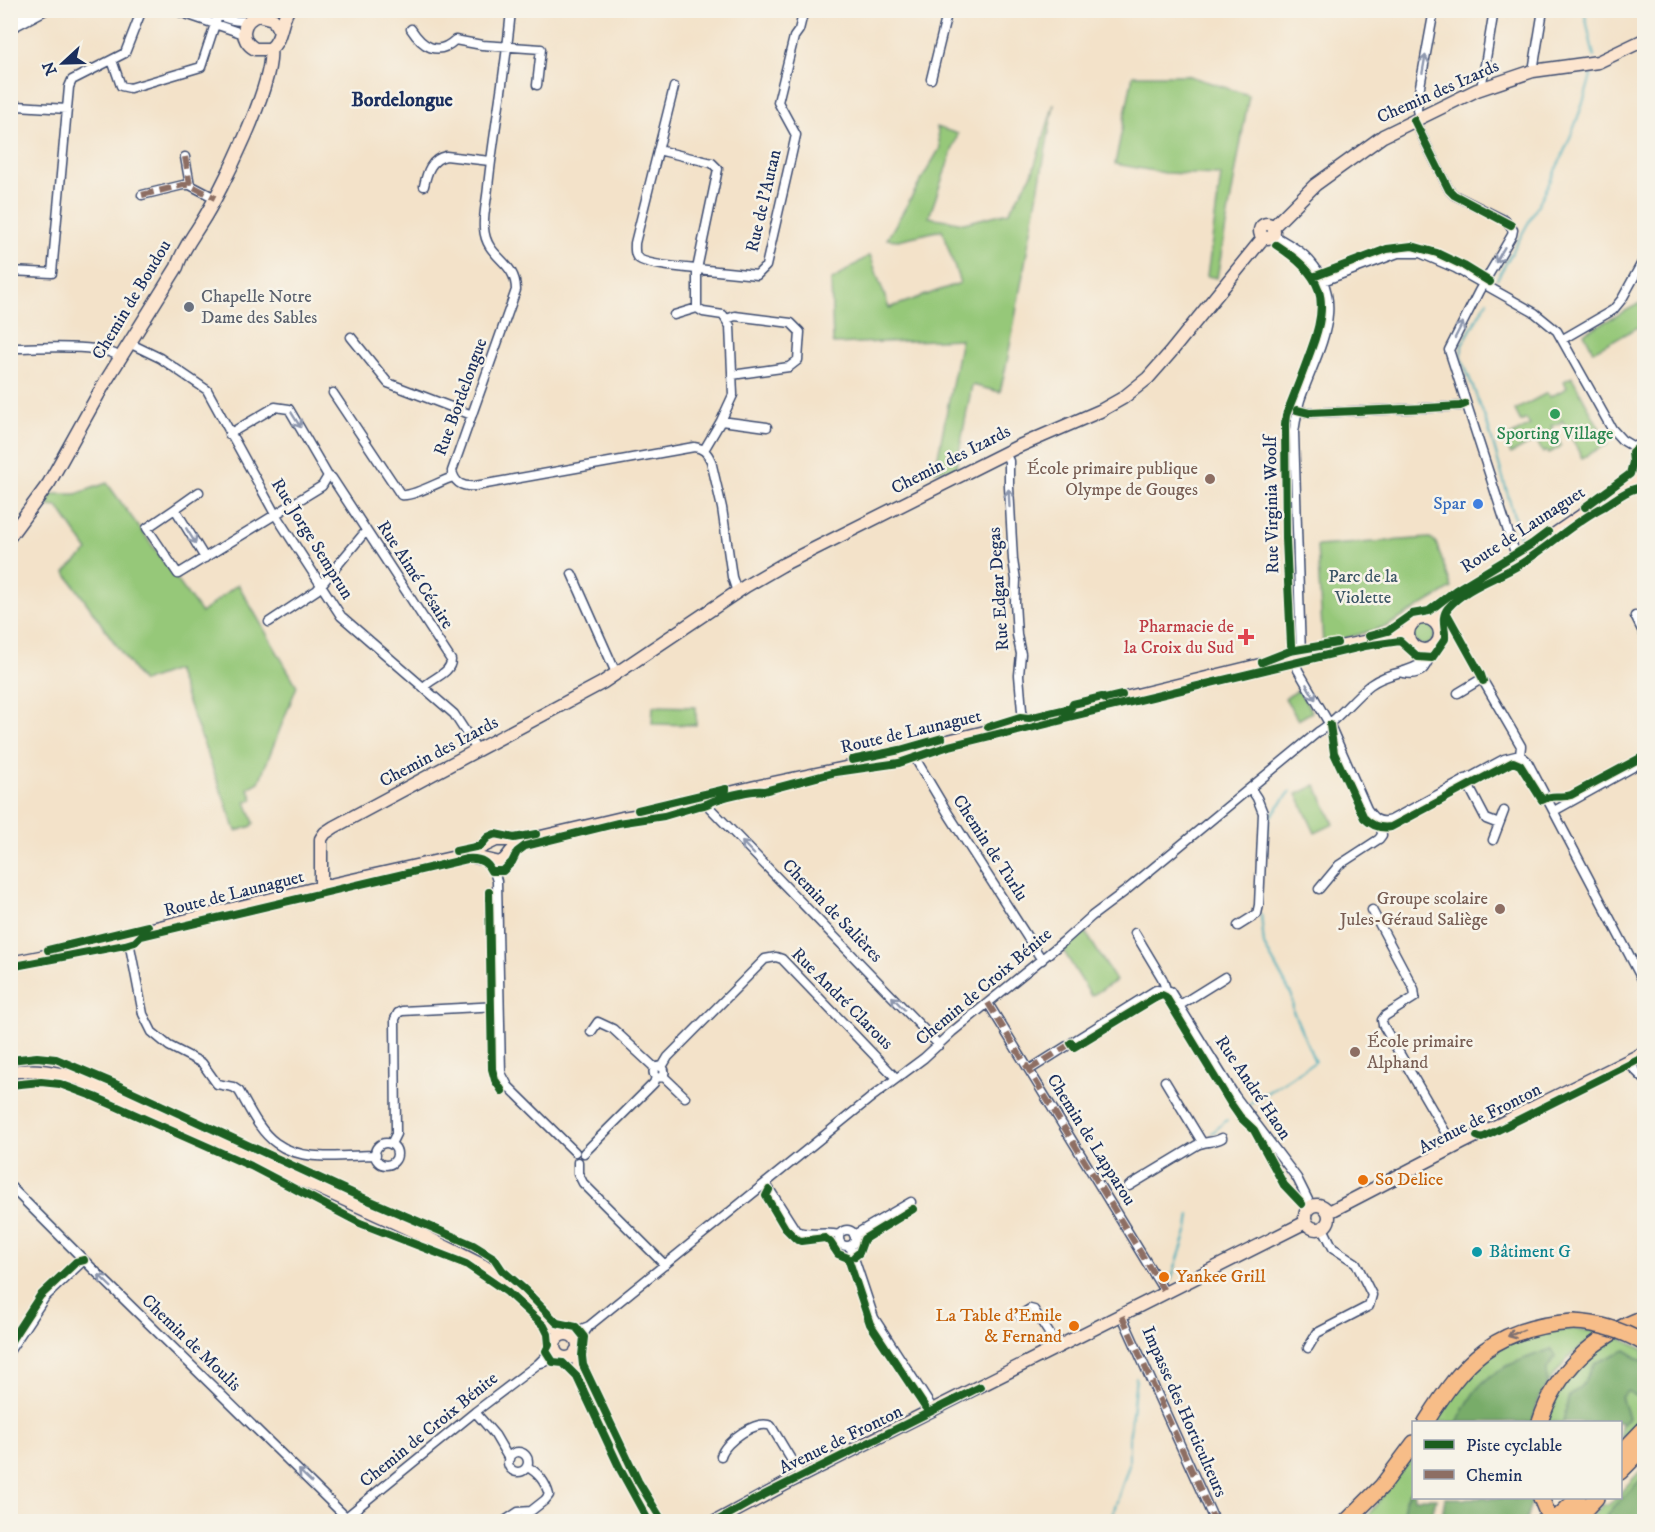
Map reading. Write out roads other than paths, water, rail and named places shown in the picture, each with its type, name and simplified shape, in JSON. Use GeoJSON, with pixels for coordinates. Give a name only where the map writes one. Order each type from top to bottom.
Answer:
{"type":"FeatureCollection","features":[{"type":"Feature","properties":{"kind":"highway"},"geometry":{"type":"LineString","coordinates":[[1540,1421],[1558,1382],[1584,1352],[1621,1327],[1644,1318]]}},
{"type":"Feature","properties":{"kind":"highway"},"geometry":{"type":"LineString","coordinates":[[1427,1421],[1449,1386],[1478,1354],[1496,1342],[1529,1328],[1574,1322],[1599,1324],[1644,1342]]}},
{"type":"Feature","properties":{"kind":"highway"},"geometry":{"type":"LineString","coordinates":[[1622,1452],[1644,1429]]}},
{"type":"Feature","properties":{"kind":"highway"},"geometry":{"type":"LineString","coordinates":[[1346,1521],[1382,1486],[1412,1444]]}},
{"type":"Feature","properties":{"kind":"highway"},"geometry":{"type":"LineString","coordinates":[[1622,1470],[1644,1448]]}},
{"type":"Feature","properties":{"kind":"highway"},"geometry":{"type":"LineString","coordinates":[[1542,1499],[1552,1521],[1576,1499]]}},
{"type":"Feature","properties":{"kind":"highway"},"geometry":{"type":"LineString","coordinates":[[1573,1521],[1595,1499]]}},
{"type":"Feature","properties":{"kind":"highway"},"geometry":{"type":"LineString","coordinates":[[1579,1521],[1596,1499]]}},
{"type":"Feature","properties":{"kind":"street"},"geometry":{"type":"LineString","coordinates":[[10,20],[29,10]]}},
{"type":"Feature","properties":{"kind":"street"},"geometry":{"type":"LineString","coordinates":[[10,29],[46,10]]}},
{"type":"Feature","properties":{"kind":"street"},"geometry":{"type":"LineString","coordinates":[[204,10],[244,34]]}},
{"type":"Feature","properties":{"kind":"street"},"geometry":{"type":"LineString","coordinates":[[255,49],[265,50],[277,42],[288,10]]}},
{"type":"Feature","properties":{"kind":"street","name":"Rue Bordelongue"},"geometry":{"type":"LineString","coordinates":[[511,10],[508,47],[490,161],[484,227],[491,249],[513,270],[516,290],[452,471],[453,477],[466,487],[694,447],[705,450]]}},
{"type":"Feature","properties":{"kind":"street","name":"Rue de l'Autan"},"geometry":{"type":"LineString","coordinates":[[697,269],[757,275],[766,266],[796,135],[778,102],[794,37],[799,30],[804,10]]}},
{"type":"Feature","properties":{"kind":"street"},"geometry":{"type":"LineString","coordinates":[[931,79],[948,10]]}},
{"type":"Feature","properties":{"kind":"street"},"geometry":{"type":"LineString","coordinates":[[1434,10],[1416,119],[1449,190],[1454,195],[1506,221],[1513,230],[1449,350],[1517,559]]}},
{"type":"Feature","properties":{"kind":"street"},"geometry":{"type":"LineString","coordinates":[[1481,89],[1494,10]]}},
{"type":"Feature","properties":{"kind":"street"},"geometry":{"type":"LineString","coordinates":[[1533,71],[1543,10]]}},
{"type":"Feature","properties":{"kind":"street"},"geometry":{"type":"LineString","coordinates":[[10,271],[52,273],[69,87],[72,80],[125,52],[140,11]]}},
{"type":"Feature","properties":{"kind":"street"},"geometry":{"type":"LineString","coordinates":[[179,11],[243,22],[258,15],[273,13],[280,32]]}},
{"type":"Feature","properties":{"kind":"street"},"geometry":{"type":"LineString","coordinates":[[112,60],[121,86],[130,88],[201,67],[216,19]]}},
{"type":"Feature","properties":{"kind":"street"},"geometry":{"type":"LineString","coordinates":[[249,20],[244,29],[247,44],[255,49],[262,59],[267,74]]}},
{"type":"Feature","properties":{"kind":"street"},"geometry":{"type":"LineString","coordinates":[[411,29],[420,42],[435,49],[449,46],[455,40],[542,49],[537,85]]}},
{"type":"Feature","properties":{"kind":"street","name":"Chemin des Izards"},"geometry":{"type":"LineString","coordinates":[[321,887],[320,845],[325,833],[478,751],[616,673],[737,592],[784,564],[1005,453],[1100,411],[1123,398],[1148,378],[1270,233],[1315,185],[1363,148],[1416,119],[1481,89],[1533,71],[1598,62],[1644,40]]}},
{"type":"Feature","properties":{"kind":"street","name":"Chemin de Boudou"},"geometry":{"type":"LineString","coordinates":[[10,536],[49,483],[104,384],[177,267],[192,235],[201,225],[254,117],[267,74],[270,48]]}},
{"type":"Feature","properties":{"kind":"street"},"geometry":{"type":"LineString","coordinates":[[674,87],[635,243],[636,256],[643,262],[697,269]]}},
{"type":"Feature","properties":{"kind":"street"},"geometry":{"type":"LineString","coordinates":[[17,106],[67,109]]}},
{"type":"Feature","properties":{"kind":"street"},"geometry":{"type":"LineString","coordinates":[[658,150],[712,163],[718,169],[697,269],[698,308],[703,312],[723,315],[730,326],[733,395],[705,450],[711,461],[719,493],[732,577],[737,592]]}},
{"type":"Feature","properties":{"kind":"street"},"geometry":{"type":"LineString","coordinates":[[185,157],[190,185]]}},
{"type":"Feature","properties":{"kind":"street"},"geometry":{"type":"LineString","coordinates":[[423,186],[434,160],[439,157],[490,161]]}},
{"type":"Feature","properties":{"kind":"street"},"geometry":{"type":"LineString","coordinates":[[142,195],[190,185],[215,198]]}},
{"type":"Feature","properties":{"kind":"street","name":"Rue Virginia Woolf"},"geometry":{"type":"LineString","coordinates":[[1270,233],[1304,255],[1323,281],[1329,301],[1327,329],[1297,410],[1294,450],[1300,584],[1298,656]]}},
{"type":"Feature","properties":{"kind":"street"},"geometry":{"type":"LineString","coordinates":[[1323,281],[1391,254],[1414,252],[1455,268],[1535,314],[1551,324],[1563,339],[1612,429],[1622,440],[1629,443],[1642,467]]}},
{"type":"Feature","properties":{"kind":"street"},"geometry":{"type":"LineString","coordinates":[[1563,339],[1612,310],[1622,299],[1644,259]]}},
{"type":"Feature","properties":{"kind":"street"},"geometry":{"type":"LineString","coordinates":[[674,315],[698,308]]}},
{"type":"Feature","properties":{"kind":"street"},"geometry":{"type":"LineString","coordinates":[[727,319],[735,315],[791,323],[800,332],[798,360],[789,367],[732,375]]}},
{"type":"Feature","properties":{"kind":"street"},"geometry":{"type":"LineString","coordinates":[[351,337],[388,383],[472,415]]}},
{"type":"Feature","properties":{"kind":"street","name":"Rue Jorge Semprun"},"geometry":{"type":"LineString","coordinates":[[129,343],[160,358],[207,390],[229,434],[275,514],[341,616],[453,714],[478,751]]}},
{"type":"Feature","properties":{"kind":"street"},"geometry":{"type":"LineString","coordinates":[[10,348],[98,349],[114,352],[120,357]]}},
{"type":"Feature","properties":{"kind":"street"},"geometry":{"type":"LineString","coordinates":[[333,393],[401,495],[412,495],[453,477]]}},
{"type":"Feature","properties":{"kind":"street"},"geometry":{"type":"LineString","coordinates":[[1297,410],[1309,413],[1396,410],[1456,407],[1465,404]]}},
{"type":"Feature","properties":{"kind":"street","name":"Rue Aimé Césaire"},"geometry":{"type":"LineString","coordinates":[[229,434],[275,408],[289,409],[328,476],[332,478],[451,660],[451,666],[448,669],[423,687]]}},
{"type":"Feature","properties":{"kind":"street"},"geometry":{"type":"LineString","coordinates":[[721,421],[767,427]]}},
{"type":"Feature","properties":{"kind":"street"},"geometry":{"type":"LineString","coordinates":[[1629,443],[1642,467]]}},
{"type":"Feature","properties":{"kind":"street","name":"Rue Edgar Degas"},"geometry":{"type":"LineString","coordinates":[[1005,453],[1009,461],[1010,475],[1023,723]]}},
{"type":"Feature","properties":{"kind":"street","name":"Route de Launaguet"},"geometry":{"type":"LineString","coordinates":[[1433,620],[1453,597],[1517,559],[1642,467]]}},
{"type":"Feature","properties":{"kind":"street"},"geometry":{"type":"LineString","coordinates":[[200,492],[147,528],[178,574],[322,486],[328,476]]}},
{"type":"Feature","properties":{"kind":"street"},"geometry":{"type":"LineString","coordinates":[[175,509],[205,558]]}},
{"type":"Feature","properties":{"kind":"street"},"geometry":{"type":"LineString","coordinates":[[269,622],[317,590],[366,531]]}},
{"type":"Feature","properties":{"kind":"street"},"geometry":{"type":"LineString","coordinates":[[572,574],[616,673]]}},
{"type":"Feature","properties":{"kind":"street"},"geometry":{"type":"LineString","coordinates":[[1635,616],[1644,634]]}},
{"type":"Feature","properties":{"kind":"street"},"geometry":{"type":"LineString","coordinates":[[1425,617],[1433,620],[1440,632],[1439,640],[1425,650],[1417,648],[1411,643],[1408,633],[1411,624],[1425,617]]}},
{"type":"Feature","properties":{"kind":"street","name":"Route de Launaguet"},"geometry":{"type":"LineString","coordinates":[[10,963],[86,948],[321,887],[465,855],[496,840],[528,840],[622,818],[659,812],[705,799],[912,753],[944,742],[1298,656],[1408,633]]}},
{"type":"Feature","properties":{"kind":"street","name":"Chemin de Croix Bénite"},"geometry":{"type":"LineString","coordinates":[[1396,672],[1413,675],[1423,671],[1435,645]]}},
{"type":"Feature","properties":{"kind":"street","name":"Chemin de Croix Bénite"},"geometry":{"type":"LineString","coordinates":[[572,1341],[939,1045],[1092,916],[1251,789],[1318,732],[1330,725],[1371,684],[1422,663],[1423,657],[1417,648]]}},
{"type":"Feature","properties":{"kind":"street"},"geometry":{"type":"LineString","coordinates":[[1298,656],[1298,670],[1330,725],[1367,809],[1374,819],[1390,820],[1504,759],[1520,755]]}},
{"type":"Feature","properties":{"kind":"street"},"geometry":{"type":"LineString","coordinates":[[1458,693],[1478,681],[1483,681],[1521,746],[1520,755]]}},
{"type":"Feature","properties":{"kind":"street","name":"Chemin de Turlu"},"geometry":{"type":"LineString","coordinates":[[912,753],[1042,960]]}},
{"type":"Feature","properties":{"kind":"street"},"geometry":{"type":"LineString","coordinates":[[1520,755],[1527,761],[1644,983]]}},
{"type":"Feature","properties":{"kind":"street"},"geometry":{"type":"LineString","coordinates":[[1554,811],[1644,761]]}},
{"type":"Feature","properties":{"kind":"street"},"geometry":{"type":"LineString","coordinates":[[1466,779],[1486,819],[1499,824]]}},
{"type":"Feature","properties":{"kind":"street"},"geometry":{"type":"LineString","coordinates":[[1238,926],[1257,914],[1259,905],[1263,813],[1251,789]]}},
{"type":"Feature","properties":{"kind":"street","name":"Chemin de Salières"},"geometry":{"type":"LineString","coordinates":[[705,799],[707,805],[718,817],[939,1045]]}},
{"type":"Feature","properties":{"kind":"street"},"geometry":{"type":"LineString","coordinates":[[1493,840],[1504,811]]}},
{"type":"Feature","properties":{"kind":"street"},"geometry":{"type":"LineString","coordinates":[[1319,890],[1339,865],[1379,840],[1382,835],[1380,821]]}},
{"type":"Feature","properties":{"kind":"street"},"geometry":{"type":"LineString","coordinates":[[502,840],[508,845],[498,859],[496,880],[502,1077],[508,1086],[580,1153],[573,1156],[578,1162],[578,1173],[584,1183],[665,1265]]}},
{"type":"Feature","properties":{"kind":"street","name":"Route de Launaguet"},"geometry":{"type":"LineString","coordinates":[[465,855],[498,859],[528,840]]}},
{"type":"Feature","properties":{"kind":"street"},"geometry":{"type":"LineString","coordinates":[[489,844],[486,853],[498,859]]}},
{"type":"Feature","properties":{"kind":"street"},"geometry":{"type":"LineString","coordinates":[[1372,910],[1414,988],[1415,997],[1385,1016],[1382,1020],[1383,1025],[1454,1147]]}},
{"type":"Feature","properties":{"kind":"street","name":"Rue André Haon"},"geometry":{"type":"LineString","coordinates":[[1135,933],[1162,978],[1166,989],[1180,1005],[1235,1096],[1297,1178],[1311,1206]]}},
{"type":"Feature","properties":{"kind":"street"},"geometry":{"type":"LineString","coordinates":[[128,936],[140,1004],[152,1032],[169,1046],[202,1063],[217,1084],[233,1087],[238,1091],[260,1125],[276,1143],[290,1151],[308,1156],[376,1155]]}},
{"type":"Feature","properties":{"kind":"street","name":"Rue André Clarous"},"geometry":{"type":"LineString","coordinates":[[580,1153],[654,1083],[668,1058],[765,959],[776,957],[782,960],[897,1078]]}},
{"type":"Feature","properties":{"kind":"street"},"geometry":{"type":"LineString","coordinates":[[1180,1005],[1225,977]]}},
{"type":"Feature","properties":{"kind":"street"},"geometry":{"type":"LineString","coordinates":[[1029,1070],[1156,990],[1166,989]]}},
{"type":"Feature","properties":{"kind":"street","name":"Chemin de Lapparou"},"geometry":{"type":"LineString","coordinates":[[988,1004],[1166,1294]]}},
{"type":"Feature","properties":{"kind":"street"},"geometry":{"type":"LineString","coordinates":[[391,1144],[396,1134],[395,1019],[398,1013],[499,1006]]}},
{"type":"Feature","properties":{"kind":"street"},"geometry":{"type":"LineString","coordinates":[[591,1032],[597,1022],[614,1029],[685,1097]]}},
{"type":"Feature","properties":{"kind":"street","name":"Avenue de Fronton"},"geometry":{"type":"LineString","coordinates":[[1329,1212],[1644,1053]]}},
{"type":"Feature","properties":{"kind":"street"},"geometry":{"type":"LineString","coordinates":[[1627,1062],[1644,1079]]}},
{"type":"Feature","properties":{"kind":"street"},"geometry":{"type":"LineString","coordinates":[[10,1072],[47,1071],[80,1079],[420,1234],[494,1272],[513,1286],[572,1341],[581,1374],[623,1464],[654,1520]]}},
{"type":"Feature","properties":{"kind":"street"},"geometry":{"type":"LineString","coordinates":[[1165,1080],[1202,1142]]}},
{"type":"Feature","properties":{"kind":"street"},"geometry":{"type":"LineString","coordinates":[[1129,1186],[1202,1142],[1213,1143],[1222,1138]]}},
{"type":"Feature","properties":{"kind":"street"},"geometry":{"type":"LineString","coordinates":[[382,1144],[391,1144],[397,1150],[394,1162],[383,1164],[376,1155],[378,1146],[382,1144]]}},
{"type":"Feature","properties":{"kind":"street"},"geometry":{"type":"LineString","coordinates":[[766,1184],[796,1231],[801,1234],[839,1235],[847,1230],[854,1235]]}},
{"type":"Feature","properties":{"kind":"street","name":"Chemin de Moulis"},"geometry":{"type":"LineString","coordinates":[[10,1186],[346,1520]]}},
{"type":"Feature","properties":{"kind":"street"},"geometry":{"type":"LineString","coordinates":[[854,1235],[911,1202]]}},
{"type":"Feature","properties":{"kind":"street"},"geometry":{"type":"LineString","coordinates":[[1311,1206],[1323,1206],[1329,1212],[1329,1221],[1323,1228],[1313,1229],[1306,1222],[1306,1212],[1311,1206]]}},
{"type":"Feature","properties":{"kind":"street","name":"Avenue de Fronton"},"geometry":{"type":"LineString","coordinates":[[715,1521],[1306,1222]]}},
{"type":"Feature","properties":{"kind":"street"},"geometry":{"type":"LineString","coordinates":[[1308,1348],[1317,1333],[1369,1306],[1372,1295],[1356,1263],[1333,1248],[1323,1228]]}},
{"type":"Feature","properties":{"kind":"street"},"geometry":{"type":"LineString","coordinates":[[839,1235],[841,1244],[850,1246]]}},
{"type":"Feature","properties":{"kind":"street"},"geometry":{"type":"LineString","coordinates":[[850,1246],[854,1241],[854,1235]]}},
{"type":"Feature","properties":{"kind":"street"},"geometry":{"type":"LineString","coordinates":[[850,1246],[874,1318],[934,1411]]}},
{"type":"Feature","properties":{"kind":"street"},"geometry":{"type":"LineString","coordinates":[[10,1350],[45,1297],[84,1260]]}},
{"type":"Feature","properties":{"kind":"street"},"geometry":{"type":"LineString","coordinates":[[1019,1316],[1030,1309],[1034,1310],[1058,1347]]}},
{"type":"Feature","properties":{"kind":"street","name":"Impasse des Horticulteurs"},"geometry":{"type":"LineString","coordinates":[[1122,1316],[1215,1521]]}},
{"type":"Feature","properties":{"kind":"street"},"geometry":{"type":"LineString","coordinates":[[546,1319],[558,1352],[581,1374]]}},
{"type":"Feature","properties":{"kind":"street"},"geometry":{"type":"LineString","coordinates":[[558,1352],[557,1337],[572,1341]]}},
{"type":"Feature","properties":{"kind":"street"},"geometry":{"type":"LineString","coordinates":[[558,1352],[571,1357],[572,1341]]}},
{"type":"Feature","properties":{"kind":"street","name":"Chemin de Croix Bénite"},"geometry":{"type":"LineString","coordinates":[[346,1520],[475,1412],[538,1364],[558,1352]]}},
{"type":"Feature","properties":{"kind":"street"},"geometry":{"type":"LineString","coordinates":[[475,1412],[495,1435],[509,1459],[510,1467],[516,1472],[527,1467]]}},
{"type":"Feature","properties":{"kind":"street"},"geometry":{"type":"LineString","coordinates":[[721,1456],[723,1448],[742,1433],[760,1424],[766,1424],[771,1426],[801,1476]]}},
{"type":"Feature","properties":{"kind":"street"},"geometry":{"type":"LineString","coordinates":[[509,1459],[515,1452],[520,1452],[527,1458],[527,1467]]}},
{"type":"Feature","properties":{"kind":"street"},"geometry":{"type":"LineString","coordinates":[[503,1521],[518,1512],[531,1511],[549,1495],[535,1471],[527,1467]]}},
{"type":"Feature","properties":{"kind":"waterway"},"geometry":{"type":"LineString","coordinates":[[1584,10],[1594,57]]}},
{"type":"Feature","properties":{"kind":"waterway"},"geometry":{"type":"LineString","coordinates":[[1497,279],[1563,154],[1591,75]]}},
{"type":"Feature","properties":{"kind":"waterway"},"geometry":{"type":"LineString","coordinates":[[1487,301],[1462,345],[1462,359],[1488,426],[1522,544]]}},
{"type":"Feature","properties":{"kind":"waterway"},"geometry":{"type":"LineString","coordinates":[[1266,840],[1269,818],[1291,791]]}},
{"type":"Feature","properties":{"kind":"waterway"},"geometry":{"type":"LineString","coordinates":[[1249,1104],[1315,1062],[1293,1011],[1292,996],[1264,945],[1261,914]]}},
{"type":"Feature","properties":{"kind":"waterway"},"geometry":{"type":"LineString","coordinates":[[1212,1133],[1227,1120]]}},
{"type":"Feature","properties":{"kind":"waterway"},"geometry":{"type":"LineString","coordinates":[[1171,1280],[1188,1229],[1190,1215]]}},
{"type":"Feature","properties":{"kind":"waterway"},"geometry":{"type":"LineString","coordinates":[[1110,1522],[1129,1465],[1129,1441],[1136,1377]]}},
{"type":"Feature","properties":{"kind":"place","name":"Chapelle Notre Dame des Sables"},"geometry":{"type":"Point","coordinates":[189,307]}},
{"type":"Feature","properties":{"kind":"place","name":"Sporting Village"},"geometry":{"type":"Point","coordinates":[1555,414]}},
{"type":"Feature","properties":{"kind":"place","name":"École primaire publique Olympe de Gouges"},"geometry":{"type":"Point","coordinates":[1210,479]}},
{"type":"Feature","properties":{"kind":"place","name":"Spar"},"geometry":{"type":"Point","coordinates":[1478,504]}},
{"type":"Feature","properties":{"kind":"place","name":"Pharmacie de la Croix du Sud"},"geometry":{"type":"Point","coordinates":[1246,637]}},
{"type":"Feature","properties":{"kind":"place","name":"Groupe scolaire Jules-Géraud Saliège"},"geometry":{"type":"Point","coordinates":[1500,909]}},
{"type":"Feature","properties":{"kind":"place","name":"École primaire Alphand"},"geometry":{"type":"Point","coordinates":[1355,1052]}},
{"type":"Feature","properties":{"kind":"place","name":"So Delice"},"geometry":{"type":"Point","coordinates":[1363,1180]}},
{"type":"Feature","properties":{"kind":"place","name":"Bâtiment G"},"geometry":{"type":"Point","coordinates":[1477,1252]}},
{"type":"Feature","properties":{"kind":"place","name":"Yankee Grill"},"geometry":{"type":"Point","coordinates":[1164,1277]}},
{"type":"Feature","properties":{"kind":"place","name":"La Table d'Emile & Fernand"},"geometry":{"type":"Point","coordinates":[1074,1326]}},
{"type":"Feature","properties":{"kind":"district","name":"Bordelongue"},"geometry":{"type":"Point","coordinates":[402,100]}},
{"type":"Feature","properties":{"kind":"park label","name":"Parc de la Violette"},"geometry":{"type":"Point","coordinates":[1363,587]}}]}
